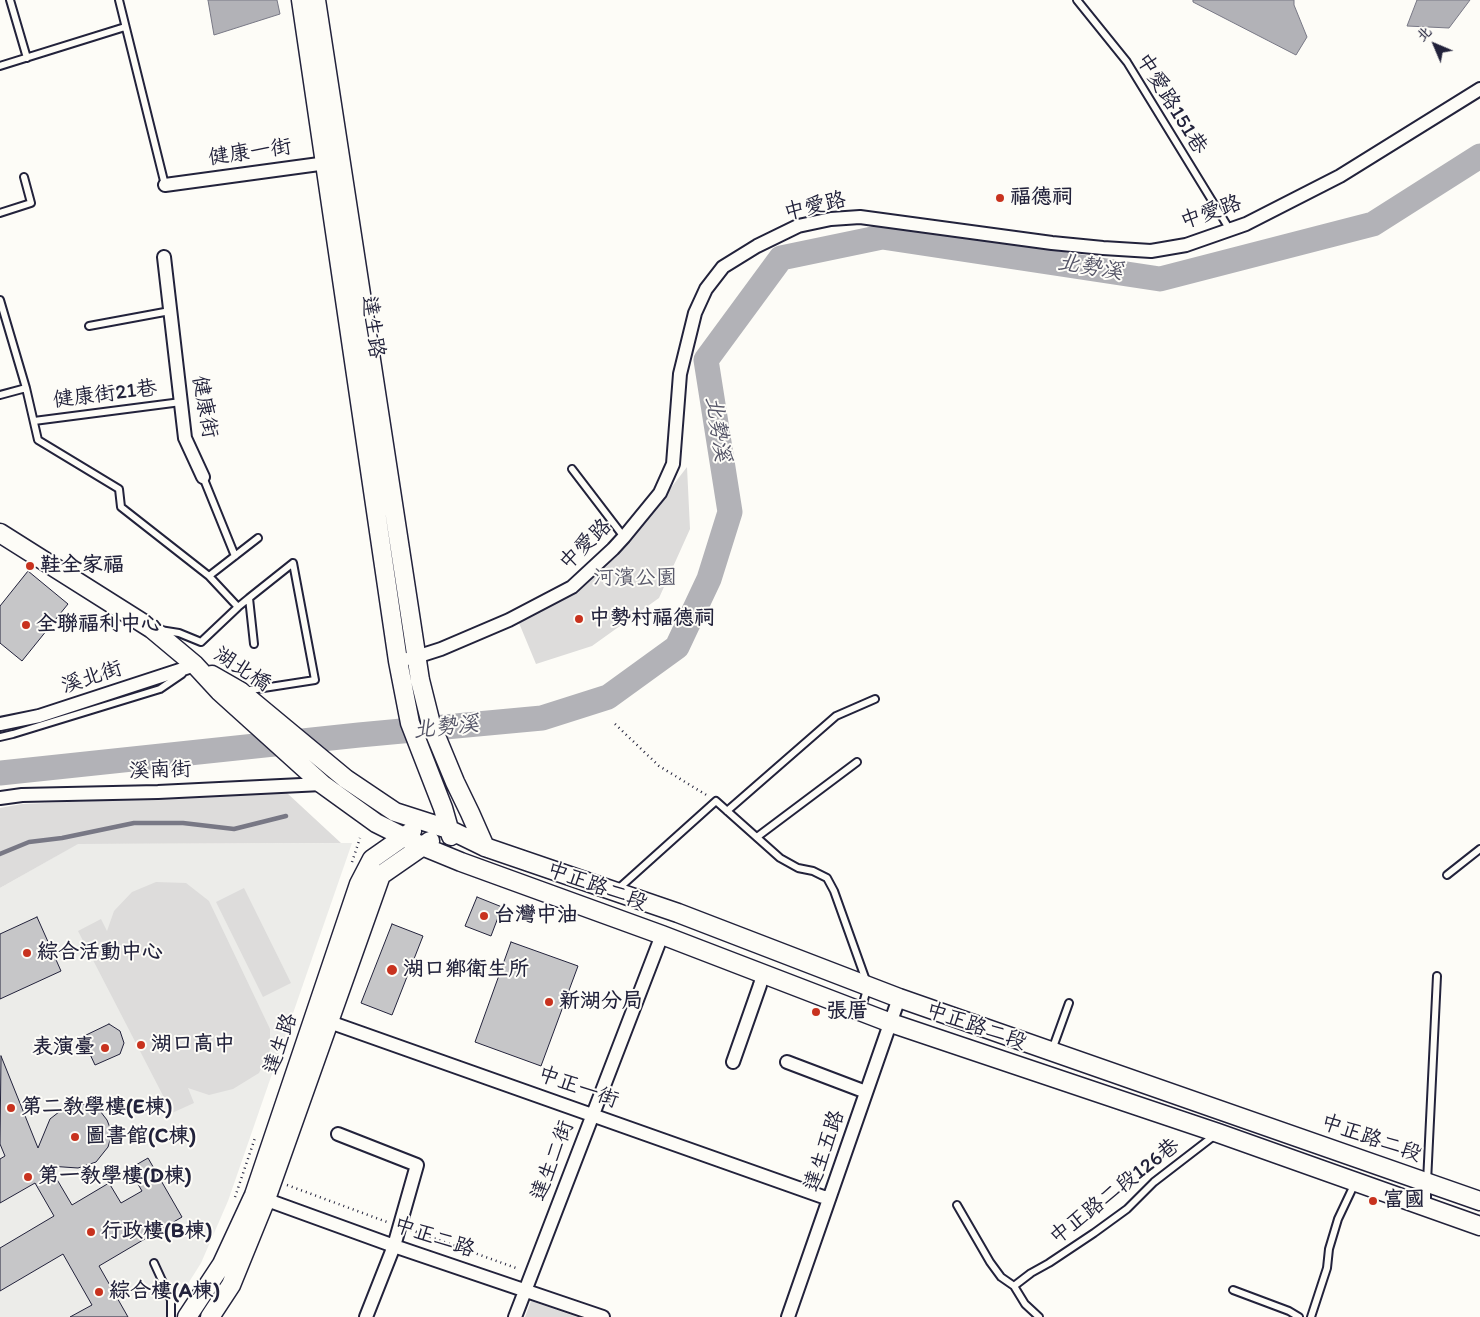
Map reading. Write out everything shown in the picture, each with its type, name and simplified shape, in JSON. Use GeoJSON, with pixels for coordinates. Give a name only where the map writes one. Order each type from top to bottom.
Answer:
{"type":"FeatureCollection","features":[{"type":"Feature","properties":{"kind":"main road","name":"達生路"},"geometry":{"type":"LineString","coordinates":[[210,1317],[231,1285],[322,1019],[381,875],[470,813],[431,724],[420,680],[376,392],[301,0]]}},
{"type":"Feature","properties":{"kind":"main road","name":"達生路"},"geometry":{"type":"LineString","coordinates":[[316,0],[359,394],[398,661],[410,723],[443,808],[372,859],[359,884],[322,1019]]}},
{"type":"Feature","properties":{"kind":"main road"},"geometry":{"type":"LineString","coordinates":[[0,533],[152,629],[195,665]]}},
{"type":"Feature","properties":{"kind":"main road","name":"湖北橋"},"geometry":{"type":"LineString","coordinates":[[195,665],[240,691],[346,779],[396,812],[425,821]]}},
{"type":"Feature","properties":{"kind":"main road","name":"湖北橋"},"geometry":{"type":"LineString","coordinates":[[195,665],[219,691],[322,784],[376,823],[404,836]]}},
{"type":"Feature","properties":{"kind":"main road"},"geometry":{"type":"LineString","coordinates":[[443,808],[448,829],[461,862]]}},
{"type":"Feature","properties":{"kind":"main road"},"geometry":{"type":"LineString","coordinates":[[470,813],[485,847]]}},
{"type":"Feature","properties":{"kind":"main road","name":"中正路二段"},"geometry":{"type":"LineString","coordinates":[[425,821],[448,829],[485,847],[678,914],[898,998],[1480,1201]]}},
{"type":"Feature","properties":{"kind":"main road","name":"中正路二段"},"geometry":{"type":"LineString","coordinates":[[404,836],[422,846],[461,862],[662,935],[891,1022],[1218,1133],[1480,1226]]}},
{"type":"Feature","properties":{"kind":"main road","name":"達生路"},"geometry":{"type":"LineString","coordinates":[[187,1317],[222,1264],[260,1197]]}},
{"type":"Feature","properties":{"kind":"street","name":"中愛路"},"geometry":{"type":"LineString","coordinates":[[398,661],[441,649],[509,620],[572,587],[624,537],[660,493],[674,464],[680,374],[695,313],[706,290],[723,267],[757,246],[798,226],[830,219],[860,216],[1052,243],[1103,248],[1152,250],[1186,245],[1246,224],[1340,176],[1480,89]]}},
{"type":"Feature","properties":{"kind":"street","name":"健康一街"},"geometry":{"type":"LineString","coordinates":[[165,185],[333,162]]}},
{"type":"Feature","properties":{"kind":"street","name":"健康街"},"geometry":{"type":"LineString","coordinates":[[164,256],[185,438],[203,477]]}},
{"type":"Feature","properties":{"kind":"street"},"geometry":{"type":"LineString","coordinates":[[359,394],[376,392]]}},
{"type":"Feature","properties":{"kind":"street","name":"溪北街"},"geometry":{"type":"LineString","coordinates":[[0,724],[39,716],[195,665]]}},
{"type":"Feature","properties":{"kind":"street","name":"溪南街"},"geometry":{"type":"LineString","coordinates":[[0,798],[22,795],[158,792],[322,784]]}},
{"type":"Feature","properties":{"kind":"street","name":"達生二街"},"geometry":{"type":"LineString","coordinates":[[514,1317],[662,935]]}},
{"type":"Feature","properties":{"kind":"street"},"geometry":{"type":"LineString","coordinates":[[733,1062],[763,974]]}},
{"type":"Feature","properties":{"kind":"street","name":"達生五路"},"geometry":{"type":"LineString","coordinates":[[788,1317],[898,998]]}},
{"type":"Feature","properties":{"kind":"street","name":"中正一街"},"geometry":{"type":"LineString","coordinates":[[322,1019],[829,1199]]}},
{"type":"Feature","properties":{"kind":"street"},"geometry":{"type":"LineString","coordinates":[[787,1062],[866,1092]]}},
{"type":"Feature","properties":{"kind":"street"},"geometry":{"type":"LineString","coordinates":[[338,1134],[417,1165],[394,1246],[366,1317]]}},
{"type":"Feature","properties":{"kind":"street","name":"中正二路"},"geometry":{"type":"LineString","coordinates":[[260,1197],[394,1246],[603,1317]]}},
{"type":"Feature","properties":{"kind":"lane"},"geometry":{"type":"LineString","coordinates":[[10,0],[27,58]]}},
{"type":"Feature","properties":{"kind":"lane"},"geometry":{"type":"LineString","coordinates":[[119,0],[165,185]]}},
{"type":"Feature","properties":{"kind":"lane","name":"中愛路151巷"},"geometry":{"type":"LineString","coordinates":[[1077,0],[1127,62],[1230,230]]}},
{"type":"Feature","properties":{"kind":"lane"},"geometry":{"type":"LineString","coordinates":[[0,66],[125,27]]}},
{"type":"Feature","properties":{"kind":"lane"},"geometry":{"type":"LineString","coordinates":[[0,213],[31,203],[24,177]]}},
{"type":"Feature","properties":{"kind":"lane"},"geometry":{"type":"LineString","coordinates":[[0,300],[26,388],[38,440],[120,489],[121,507],[209,576],[238,607]]}},
{"type":"Feature","properties":{"kind":"lane"},"geometry":{"type":"LineString","coordinates":[[89,326],[170,311]]}},
{"type":"Feature","properties":{"kind":"lane"},"geometry":{"type":"LineString","coordinates":[[0,395],[26,388]]}},
{"type":"Feature","properties":{"kind":"lane","name":"健康街21巷"},"geometry":{"type":"LineString","coordinates":[[34,421],[181,402]]}},
{"type":"Feature","properties":{"kind":"lane"},"geometry":{"type":"LineString","coordinates":[[572,468],[624,537]]}},
{"type":"Feature","properties":{"kind":"lane","name":"健康街"},"geometry":{"type":"LineString","coordinates":[[203,477],[235,556]]}},
{"type":"Feature","properties":{"kind":"lane"},"geometry":{"type":"LineString","coordinates":[[209,576],[258,538]]}},
{"type":"Feature","properties":{"kind":"lane"},"geometry":{"type":"LineString","coordinates":[[152,629],[179,633],[201,642],[238,607],[293,563],[315,680],[240,691]]}},
{"type":"Feature","properties":{"kind":"lane"},"geometry":{"type":"LineString","coordinates":[[249,598],[254,644]]}},
{"type":"Feature","properties":{"kind":"lane"},"geometry":{"type":"LineString","coordinates":[[0,737],[160,689],[195,665]]}},
{"type":"Feature","properties":{"kind":"lane"},"geometry":{"type":"LineString","coordinates":[[727,811],[836,716],[875,698]]}},
{"type":"Feature","properties":{"kind":"lane"},"geometry":{"type":"LineString","coordinates":[[757,837],[857,762]]}},
{"type":"Feature","properties":{"kind":"lane"},"geometry":{"type":"LineString","coordinates":[[615,892],[716,801],[780,858],[798,868],[813,871],[827,878],[834,891],[868,986],[861,1011]]}},
{"type":"Feature","properties":{"kind":"lane"},"geometry":{"type":"LineString","coordinates":[[1447,875],[1480,849]]}},
{"type":"Feature","properties":{"kind":"lane"},"geometry":{"type":"LineString","coordinates":[[1427,1208],[1437,976]]}},
{"type":"Feature","properties":{"kind":"lane"},"geometry":{"type":"LineString","coordinates":[[1051,1051],[1069,1003]]}},
{"type":"Feature","properties":{"kind":"lane","name":"中正路二段126巷"},"geometry":{"type":"LineString","coordinates":[[1014,1286],[1127,1209],[1154,1182],[1218,1133]]}},
{"type":"Feature","properties":{"kind":"lane"},"geometry":{"type":"LineString","coordinates":[[1310,1317],[1327,1268],[1329,1249],[1338,1219],[1355,1182]]}},
{"type":"Feature","properties":{"kind":"lane"},"geometry":{"type":"LineString","coordinates":[[957,1205],[990,1262],[1001,1277],[1014,1286],[1025,1304],[1039,1317]]}},
{"type":"Feature","properties":{"kind":"lane"},"geometry":{"type":"LineString","coordinates":[[154,1264],[171,1300],[171,1317]]}},
{"type":"Feature","properties":{"kind":"lane"},"geometry":{"type":"LineString","coordinates":[[1233,1290],[1289,1310],[1299,1317]]}},
{"type":"Feature","properties":{"kind":"path"},"geometry":{"type":"LineString","coordinates":[[615,724],[659,766],[716,801]]}},
{"type":"Feature","properties":{"kind":"path"},"geometry":{"type":"LineString","coordinates":[[350,866],[360,838]]}},
{"type":"Feature","properties":{"kind":"path"},"geometry":{"type":"LineString","coordinates":[[234,1197],[255,1138]]}},
{"type":"Feature","properties":{"kind":"path"},"geometry":{"type":"LineString","coordinates":[[286,1185],[516,1268]]}},
{"type":"Feature","properties":{"kind":"shaded area"},"geometry":{"type":"Polygon","coordinates":[[[208,0],[277,0],[280,14],[214,35],[208,0]]]}},
{"type":"Feature","properties":{"kind":"shaded area"},"geometry":{"type":"Polygon","coordinates":[[[1193,0],[1294,0],[1294,5],[1307,37],[1296,55],[1193,2],[1193,0]]]}},
{"type":"Feature","properties":{"kind":"shaded area"},"geometry":{"type":"Polygon","coordinates":[[[1417,0],[1470,0],[1449,28],[1407,26],[1417,0]]]}},
{"type":"Feature","properties":{"kind":"shaded area","name":"湖口高中"},"geometry":{"type":"Polygon","coordinates":[[[352,843],[228,1201],[201,1263],[169,1314],[166,1317],[0,1317],[0,888],[77,844],[352,843]]]}},
{"type":"Feature","properties":{"kind":"green space","name":"河濱公園"},"geometry":{"type":"Polygon","coordinates":[[[687,467],[690,529],[659,598],[592,646],[536,664],[519,623],[578,591],[630,541],[687,467]]]}},
{"type":"Feature","properties":{"kind":"green space"},"geometry":{"type":"Polygon","coordinates":[[[287,793],[341,843],[78,844],[0,888],[0,808],[22,804],[287,793]]]}},
{"type":"Feature","properties":{"kind":"green space"},"geometry":{"type":"Polygon","coordinates":[[[156,882],[186,883],[209,901],[270,1029],[270,1050],[259,1073],[233,1089],[209,1095],[188,1088],[194,1103],[172,1113],[78,931],[101,919],[107,931],[114,911],[132,892],[156,882]]]}},
{"type":"Feature","properties":{"kind":"green space"},"geometry":{"type":"Polygon","coordinates":[[[244,888],[291,983],[263,997],[216,902],[244,888]]]}},
{"type":"Feature","properties":{"kind":"green space"},"geometry":{"type":"Polygon","coordinates":[[[531,1301],[577,1317],[525,1317],[531,1301]]]}},
{"type":"Feature","properties":{"kind":"building","name":"全聯福利中心"},"geometry":{"type":"Polygon","coordinates":[[[28,571],[68,604],[22,661],[0,643],[0,606],[28,571]]]}},
{"type":"Feature","properties":{"kind":"building","name":"台灣中油"},"geometry":{"type":"Polygon","coordinates":[[[477,897],[502,907],[491,936],[465,926],[477,897]]]}},
{"type":"Feature","properties":{"kind":"building","name":"綜合活動中心"},"geometry":{"type":"Polygon","coordinates":[[[37,917],[61,971],[0,999],[0,934],[37,917]]]}},
{"type":"Feature","properties":{"kind":"building","name":"湖口鄉衛生所"},"geometry":{"type":"Polygon","coordinates":[[[392,924],[423,936],[392,1015],[361,1003],[392,924]]]}},
{"type":"Feature","properties":{"kind":"building","name":"新湖分局"},"geometry":{"type":"Polygon","coordinates":[[[511,942],[578,966],[541,1066],[475,1042],[511,942]]]}},
{"type":"Feature","properties":{"kind":"building","name":"表演臺"},"geometry":{"type":"Polygon","coordinates":[[[109,1024],[120,1031],[124,1043],[120,1054],[95,1065],[82,1037],[109,1024]]]}},
{"type":"Feature","properties":{"kind":"building"},"geometry":{"type":"Polygon","coordinates":[[[1,1056],[38,1148],[50,1119],[64,1108],[81,1104],[97,1107],[107,1120],[112,1133],[108,1147],[96,1162],[78,1168],[49,1166],[72,1205],[109,1183],[121,1203],[142,1191],[129,1169],[148,1158],[182,1217],[99,1266],[128,1317],[70,1317],[92,1305],[63,1254],[0,1291],[0,1248],[54,1216],[35,1183],[0,1203],[0,1159],[5,1156],[0,1144],[1,1056]]]}},
{"type":"Feature","properties":{"kind":"waterway","name":"北勢溪"},"geometry":{"type":"LineString","coordinates":[[0,773],[359,735],[542,718],[608,697],[677,647],[709,579],[730,512],[706,360],[781,258],[882,237],[1160,279],[1373,224],[1480,156]]}},
{"type":"Feature","properties":{"kind":"waterway"},"geometry":{"type":"LineString","coordinates":[[0,854],[29,842],[62,838],[134,823],[183,823],[234,829],[286,816]]}},
{"type":"Feature","properties":{"kind":"place","name":"福德祠"},"geometry":{"type":"Point","coordinates":[1000,198]}},
{"type":"Feature","properties":{"kind":"place","name":"鞋全家福"},"geometry":{"type":"Point","coordinates":[30,566]}},
{"type":"Feature","properties":{"kind":"place","name":"中勢村福德祠"},"geometry":{"type":"Point","coordinates":[579,619]}},
{"type":"Feature","properties":{"kind":"place","name":"全聯福利中心"},"geometry":{"type":"Point","coordinates":[26,625]}},
{"type":"Feature","properties":{"kind":"place","name":"台灣中油"},"geometry":{"type":"Point","coordinates":[484,916]}},
{"type":"Feature","properties":{"kind":"place","name":"綜合活動中心"},"geometry":{"type":"Point","coordinates":[27,953]}},
{"type":"Feature","properties":{"kind":"place","name":"湖口鄉衛生所"},"geometry":{"type":"Point","coordinates":[392,970]}},
{"type":"Feature","properties":{"kind":"place","name":"新湖分局"},"geometry":{"type":"Point","coordinates":[549,1002]}},
{"type":"Feature","properties":{"kind":"place","name":"張厝"},"geometry":{"type":"Point","coordinates":[816,1012]}},
{"type":"Feature","properties":{"kind":"place","name":"湖口高中"},"geometry":{"type":"Point","coordinates":[141,1045]}},
{"type":"Feature","properties":{"kind":"place","name":"表演臺"},"geometry":{"type":"Point","coordinates":[105,1048]}},
{"type":"Feature","properties":{"kind":"place","name":"第二教學樓(E棟)"},"geometry":{"type":"Point","coordinates":[11,1108]}},
{"type":"Feature","properties":{"kind":"place","name":"圖書館(C棟)"},"geometry":{"type":"Point","coordinates":[75,1137]}},
{"type":"Feature","properties":{"kind":"place","name":"第一教學樓(D棟)"},"geometry":{"type":"Point","coordinates":[28,1177]}},
{"type":"Feature","properties":{"kind":"place","name":"富國"},"geometry":{"type":"Point","coordinates":[1373,1201]}},
{"type":"Feature","properties":{"kind":"place","name":"行政樓(B棟)"},"geometry":{"type":"Point","coordinates":[91,1232]}},
{"type":"Feature","properties":{"kind":"place","name":"綜合樓(A棟)"},"geometry":{"type":"Point","coordinates":[99,1292]}}]}
